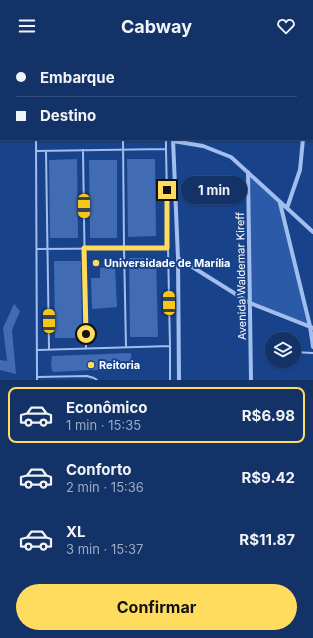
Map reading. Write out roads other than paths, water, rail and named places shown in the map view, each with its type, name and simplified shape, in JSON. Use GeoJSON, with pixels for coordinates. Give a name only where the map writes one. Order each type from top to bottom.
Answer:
{"type":"FeatureCollection","features":[{"type":"Feature","properties":{"kind":"street"},"geometry":{"type":"LineString","coordinates":[[179,380],[178,258],[173,140],[203,146],[231,157],[313,232]]}},
{"type":"Feature","properties":{"kind":"street"},"geometry":{"type":"LineString","coordinates":[[287,208],[300,170],[303,140]]}},
{"type":"Feature","properties":{"kind":"street","name":"Avenida Waldemar Kireff"},"geometry":{"type":"LineString","coordinates":[[248,172],[251,380]]}},
{"type":"Feature","properties":{"kind":"street"},"geometry":{"type":"LineString","coordinates":[[280,202],[311,327],[313,347]]}},
{"type":"Feature","properties":{"kind":"street"},"geometry":{"type":"LineString","coordinates":[[178,258],[250,303],[311,327]]}},
{"type":"Feature","properties":{"kind":"lane"},"geometry":{"type":"LineString","coordinates":[[36,140],[37,378],[87,376],[97,380]]}},
{"type":"Feature","properties":{"kind":"lane"},"geometry":{"type":"LineString","coordinates":[[123,140],[126,347]]}},
{"type":"Feature","properties":{"kind":"lane"},"geometry":{"type":"LineString","coordinates":[[166,140],[170,380]]}},
{"type":"Feature","properties":{"kind":"lane"},"geometry":{"type":"LineString","coordinates":[[36,151],[166,149]]}},
{"type":"Feature","properties":{"kind":"lane"},"geometry":{"type":"LineString","coordinates":[[83,150],[86,348]]}},
{"type":"Feature","properties":{"kind":"lane"},"geometry":{"type":"LineString","coordinates":[[46,151],[49,349]]}},
{"type":"Feature","properties":{"kind":"lane"},"geometry":{"type":"LineString","coordinates":[[37,249],[167,248]]}},
{"type":"Feature","properties":{"kind":"lane"},"geometry":{"type":"LineString","coordinates":[[38,350],[170,346]]}},
{"type":"Feature","properties":{"kind":"lane"},"geometry":{"type":"LineString","coordinates":[[301,352],[313,353]]}},
{"type":"Feature","properties":{"kind":"place","name":"Universidade de Marília"},"geometry":{"type":"Point","coordinates":[96,263]}},
{"type":"Feature","properties":{"kind":"place","name":"Reitoria"},"geometry":{"type":"Point","coordinates":[91,365]}}]}
